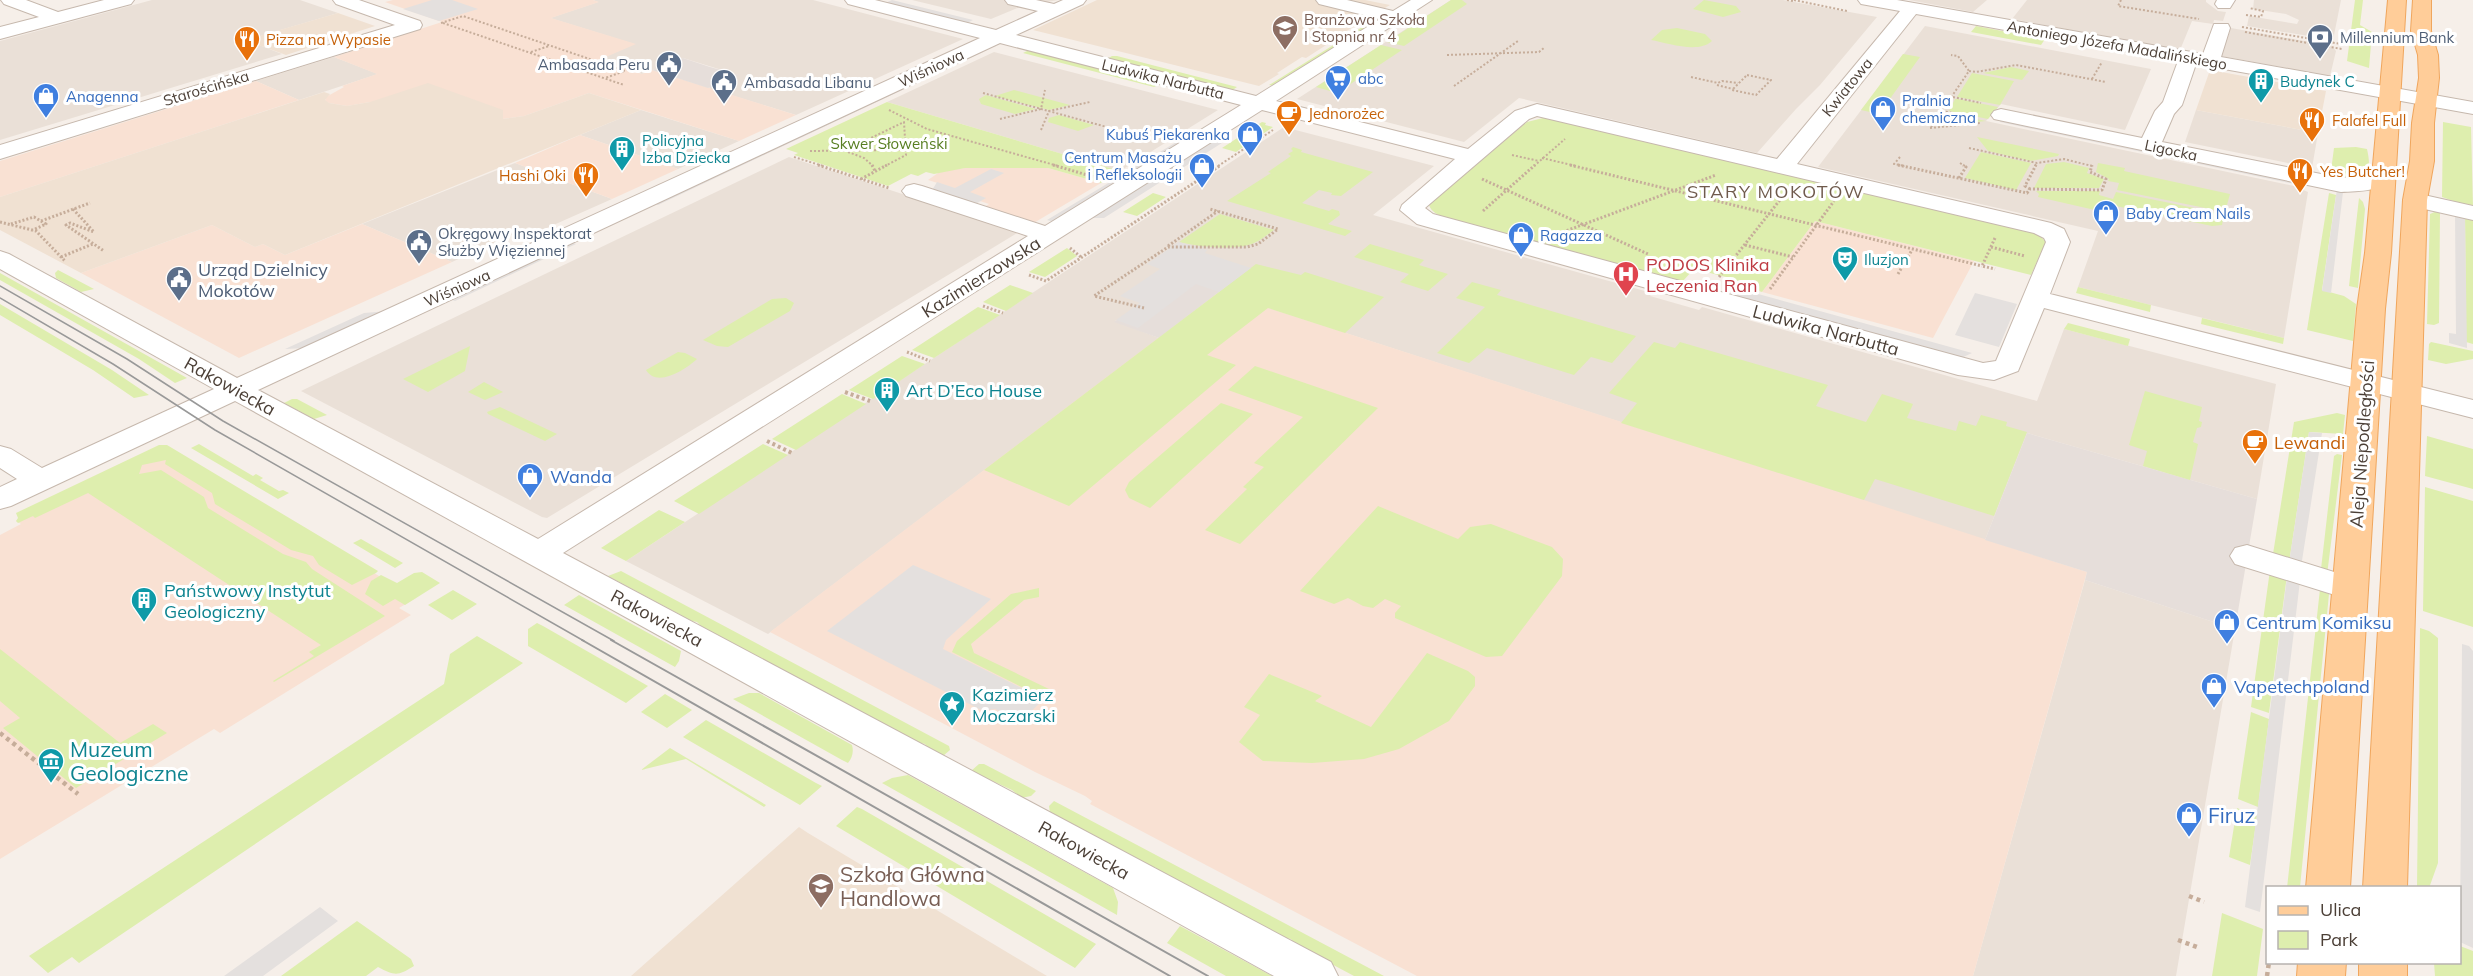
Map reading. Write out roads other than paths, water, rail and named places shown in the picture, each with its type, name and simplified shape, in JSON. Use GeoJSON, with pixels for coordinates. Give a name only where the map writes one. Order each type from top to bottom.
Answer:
{"type":"FeatureCollection","features":[{"type":"Feature","properties":{"kind":"main road","name":"Aleja Niepodległości"},"geometry":{"type":"LineString","coordinates":[[2328,886],[2397,0]]}},
{"type":"Feature","properties":{"kind":"main road"},"geometry":{"type":"LineString","coordinates":[[2385,886],[2399,609],[2415,200],[2422,161],[2429,78],[2428,55],[2421,31],[2422,0]]}},
{"type":"Feature","properties":{"kind":"street"},"geometry":{"type":"LineString","coordinates":[[10,0],[57,18]]}},
{"type":"Feature","properties":{"kind":"street"},"geometry":{"type":"LineString","coordinates":[[0,33],[125,0]]}},
{"type":"Feature","properties":{"kind":"street","name":"Starościńska"},"geometry":{"type":"LineString","coordinates":[[0,152],[413,25],[342,0]]}},
{"type":"Feature","properties":{"kind":"street","name":"Ludwika Narbutta"},"geometry":{"type":"LineString","coordinates":[[854,0],[1259,103],[1475,167]]}},
{"type":"Feature","properties":{"kind":"street","name":"Wiśniowa"},"geometry":{"type":"LineString","coordinates":[[0,499],[1077,0]]}},
{"type":"Feature","properties":{"kind":"street"},"geometry":{"type":"LineString","coordinates":[[1325,0],[1395,17]]}},
{"type":"Feature","properties":{"kind":"street","name":"Kazimierzowska"},"geometry":{"type":"LineString","coordinates":[[538,554],[1423,0]]}},
{"type":"Feature","properties":{"kind":"street","name":"Antoniego Józefa Madalińskiego"},"geometry":{"type":"LineString","coordinates":[[1867,0],[2473,108]]}},
{"type":"Feature","properties":{"kind":"street"},"geometry":{"type":"LineString","coordinates":[[1020,1],[1056,10]]}},
{"type":"Feature","properties":{"kind":"street"},"geometry":{"type":"LineString","coordinates":[[1985,22],[2000,7]]}},
{"type":"Feature","properties":{"kind":"street","name":"Kwiatowa"},"geometry":{"type":"LineString","coordinates":[[1786,177],[1912,8]]}},
{"type":"Feature","properties":{"kind":"street"},"geometry":{"type":"LineString","coordinates":[[2210,61],[2219,24]]}},
{"type":"Feature","properties":{"kind":"street"},"geometry":{"type":"LineString","coordinates":[[2150,145],[2165,111],[2172,105],[2189,57]]}},
{"type":"Feature","properties":{"kind":"street","name":"Ludwika Narbutta"},"geometry":{"type":"LineString","coordinates":[[1538,110],[1786,177],[2049,230],[2055,234],[2058,242],[2005,369],[1990,372],[1968,369],[1425,219],[1412,210],[1414,205],[1475,167],[1525,112],[1538,110]]}},
{"type":"Feature","properties":{"kind":"street","name":"Ligocka"},"geometry":{"type":"LineString","coordinates":[[2001,115],[2341,185],[2368,197],[2380,208]]}},
{"type":"Feature","properties":{"kind":"street","name":"Ligocka"},"geometry":{"type":"LineString","coordinates":[[2341,185],[2369,183],[2384,175]]}},
{"type":"Feature","properties":{"kind":"street"},"geometry":{"type":"LineString","coordinates":[[914,191],[1048,235]]}},
{"type":"Feature","properties":{"kind":"street"},"geometry":{"type":"LineString","coordinates":[[2415,200],[2473,213]]}},
{"type":"Feature","properties":{"kind":"street","name":"Rakowiecka"},"geometry":{"type":"LineString","coordinates":[[0,259],[1315,976]]}},
{"type":"Feature","properties":{"kind":"street"},"geometry":{"type":"LineString","coordinates":[[2035,298],[2473,409]]}},
{"type":"Feature","properties":{"kind":"street"},"geometry":{"type":"LineString","coordinates":[[0,455],[40,480]]}},
{"type":"Feature","properties":{"kind":"street"},"geometry":{"type":"LineString","coordinates":[[2247,556],[2351,589]]}},
{"type":"Feature","properties":{"kind":"tram line"},"geometry":{"type":"LineString","coordinates":[[0,286],[127,359],[223,421],[614,641]]}},
{"type":"Feature","properties":{"kind":"tram line"},"geometry":{"type":"LineString","coordinates":[[0,298],[113,364],[215,430],[584,641]]}},
{"type":"Feature","properties":{"kind":"tram line"},"geometry":{"type":"LineString","coordinates":[[582,640],[1170,976]]}},
{"type":"Feature","properties":{"kind":"tram line"},"geometry":{"type":"LineString","coordinates":[[611,640],[1208,976]]}},
{"type":"Feature","properties":{"kind":"place","name":"Branżowa Szkoła I Stopnia nr 4"},"geometry":{"type":"Point","coordinates":[1285,51]}},
{"type":"Feature","properties":{"kind":"place","name":"Millennium Bank"},"geometry":{"type":"Point","coordinates":[2320,60]}},
{"type":"Feature","properties":{"kind":"place","name":"Pizza na Wypasie"},"geometry":{"type":"Point","coordinates":[247,62]}},
{"type":"Feature","properties":{"kind":"place","name":"Ambasada Peru"},"geometry":{"type":"Point","coordinates":[669,87]}},
{"type":"Feature","properties":{"kind":"place","name":"abc"},"geometry":{"type":"Point","coordinates":[1338,101]}},
{"type":"Feature","properties":{"kind":"place","name":"Budynek C"},"geometry":{"type":"Point","coordinates":[2261,104]}},
{"type":"Feature","properties":{"kind":"place","name":"Ambasada Libanu"},"geometry":{"type":"Point","coordinates":[724,105]}},
{"type":"Feature","properties":{"kind":"place","name":"Anagenna"},"geometry":{"type":"Point","coordinates":[46,119]}},
{"type":"Feature","properties":{"kind":"place","name":"Pralnia chemiczna"},"geometry":{"type":"Point","coordinates":[1883,132]}},
{"type":"Feature","properties":{"kind":"place","name":"Jednorożec"},"geometry":{"type":"Point","coordinates":[1289,136]}},
{"type":"Feature","properties":{"kind":"place","name":"Falafel Full"},"geometry":{"type":"Point","coordinates":[2312,143]}},
{"type":"Feature","properties":{"kind":"place","name":"Kubuś Piekarenka"},"geometry":{"type":"Point","coordinates":[1250,157]}},
{"type":"Feature","properties":{"kind":"place","name":"Policyjna Izba Dziecka"},"geometry":{"type":"Point","coordinates":[622,172]}},
{"type":"Feature","properties":{"kind":"place","name":"Centrum Masażu i Refleksologii"},"geometry":{"type":"Point","coordinates":[1202,189]}},
{"type":"Feature","properties":{"kind":"place","name":"Yes Butcher!"},"geometry":{"type":"Point","coordinates":[2300,194]}},
{"type":"Feature","properties":{"kind":"place","name":"Hashi Oki"},"geometry":{"type":"Point","coordinates":[586,198]}},
{"type":"Feature","properties":{"kind":"place","name":"Baby Cream Nails"},"geometry":{"type":"Point","coordinates":[2106,236]}},
{"type":"Feature","properties":{"kind":"place","name":"Ragazza"},"geometry":{"type":"Point","coordinates":[1521,258]}},
{"type":"Feature","properties":{"kind":"place","name":"Okręgowy Inspektorat Służby Więziennej"},"geometry":{"type":"Point","coordinates":[419,265]}},
{"type":"Feature","properties":{"kind":"place","name":"Iluzjon"},"geometry":{"type":"Point","coordinates":[1845,282]}},
{"type":"Feature","properties":{"kind":"place","name":"PODOS Klinika Leczenia Ran"},"geometry":{"type":"Point","coordinates":[1626,297]}},
{"type":"Feature","properties":{"kind":"place","name":"Urząd Dzielnicy Mokotów"},"geometry":{"type":"Point","coordinates":[179,302]}},
{"type":"Feature","properties":{"kind":"place","name":"Art D’Eco House"},"geometry":{"type":"Point","coordinates":[887,413]}},
{"type":"Feature","properties":{"kind":"place","name":"Lewandi"},"geometry":{"type":"Point","coordinates":[2255,465]}},
{"type":"Feature","properties":{"kind":"place","name":"Wanda"},"geometry":{"type":"Point","coordinates":[530,499]}},
{"type":"Feature","properties":{"kind":"place","name":"Państwowy Instytut Geologiczny"},"geometry":{"type":"Point","coordinates":[144,623]}},
{"type":"Feature","properties":{"kind":"place","name":"Centrum Komiksu"},"geometry":{"type":"Point","coordinates":[2227,645]}},
{"type":"Feature","properties":{"kind":"place","name":"Vapetechpoland"},"geometry":{"type":"Point","coordinates":[2214,709]}},
{"type":"Feature","properties":{"kind":"place","name":"Kazimierz Moczarski"},"geometry":{"type":"Point","coordinates":[952,727]}},
{"type":"Feature","properties":{"kind":"place","name":"Muzeum Geologiczne"},"geometry":{"type":"Point","coordinates":[51,784]}},
{"type":"Feature","properties":{"kind":"place","name":"Firuz"},"geometry":{"type":"Point","coordinates":[2189,838]}},
{"type":"Feature","properties":{"kind":"place","name":"Szkoła Główna Handlowa"},"geometry":{"type":"Point","coordinates":[821,909]}},
{"type":"Feature","properties":{"kind":"district","name":"STARY MOKOTÓW"},"geometry":{"type":"Point","coordinates":[1776,191]}},
{"type":"Feature","properties":{"kind":"park label","name":"Skwer Słoweński"},"geometry":{"type":"Point","coordinates":[889,143]}}]}
